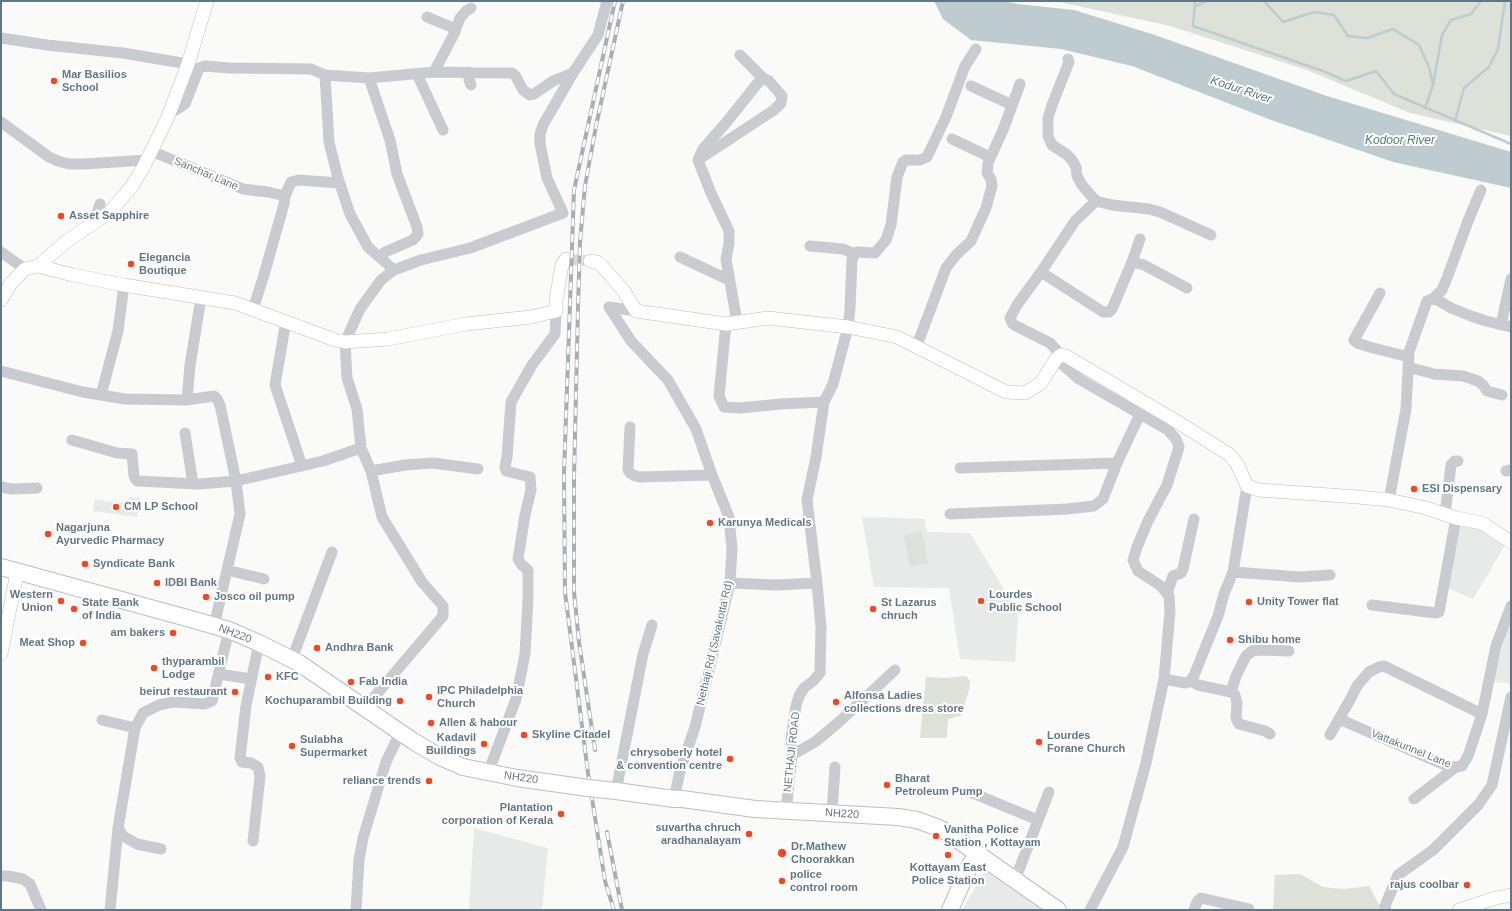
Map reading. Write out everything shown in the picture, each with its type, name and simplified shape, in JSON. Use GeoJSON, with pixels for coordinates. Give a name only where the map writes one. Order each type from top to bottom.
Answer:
{"type":"FeatureCollection","features":[{"type":"Feature","properties":{"kind":"highway","name":"NH220"},"geometry":{"type":"LineString","coordinates":[[1,567],[229,630],[292,659],[400,733],[446,760],[463,767],[488,773],[588,788],[755,809],[903,817],[917,820],[936,826],[1058,910]]}},
{"type":"Feature","properties":{"kind":"highway"},"geometry":{"type":"LineString","coordinates":[[950,910],[970,865],[977,854]]}},
{"type":"Feature","properties":{"kind":"main road"},"geometry":{"type":"LineString","coordinates":[[38,266],[67,241],[110,212],[132,186],[149,156],[168,115],[188,64],[207,1]]}},
{"type":"Feature","properties":{"kind":"main road"},"geometry":{"type":"LineString","coordinates":[[1,300],[11,283],[25,269],[38,266],[73,275],[124,285],[235,303],[335,340],[345,342],[388,339],[466,324],[531,317],[556,311],[556,300],[562,265],[566,259]]}},
{"type":"Feature","properties":{"kind":"main road"},"geometry":{"type":"LineString","coordinates":[[590,261],[597,262],[601,265],[623,290],[636,311],[731,323],[768,318],[848,326],[897,337],[916,348],[1006,392],[1024,393],[1041,383],[1059,357],[1066,356],[1230,454],[1238,464],[1247,486],[1259,490],[1389,500],[1482,523],[1511,542]]}},
{"type":"Feature","properties":{"kind":"main road"},"geometry":{"type":"LineString","coordinates":[[1,654],[4,620],[18,572]]}},
{"type":"Feature","properties":{"kind":"main road"},"geometry":{"type":"LineString","coordinates":[[1458,910],[1511,895]]}},
{"type":"Feature","properties":{"kind":"street"},"geometry":{"type":"LineString","coordinates":[[364,709],[443,616],[443,606],[422,582],[382,517],[371,471],[362,448],[357,409],[346,373],[345,342],[360,309],[381,280],[394,270],[421,260],[470,248],[563,213],[547,178],[540,144],[540,134],[543,125],[573,73],[598,35],[607,1]]}},
{"type":"Feature","properties":{"kind":"street"},"geometry":{"type":"LineString","coordinates":[[434,72],[460,18],[471,8]]}},
{"type":"Feature","properties":{"kind":"street"},"geometry":{"type":"LineString","coordinates":[[427,17],[456,28]]}},
{"type":"Feature","properties":{"kind":"street"},"geometry":{"type":"LineString","coordinates":[[1,38],[123,53],[188,64]]}},
{"type":"Feature","properties":{"kind":"street"},"geometry":{"type":"LineString","coordinates":[[810,246],[843,250],[855,254],[857,252],[875,252],[886,240],[891,225],[896,178],[903,162],[906,160],[920,160],[927,157],[946,117],[966,66],[976,49]]}},
{"type":"Feature","properties":{"kind":"street"},"geometry":{"type":"LineString","coordinates":[[698,160],[781,104],[782,96],[769,81],[763,78],[740,55]]}},
{"type":"Feature","properties":{"kind":"street"},"geometry":{"type":"LineString","coordinates":[[1068,59],[1069,62],[1048,118],[1048,136],[1052,145],[1072,160],[1076,167],[1077,176],[1082,186],[1096,201],[1160,212],[1211,235]]}},
{"type":"Feature","properties":{"kind":"street"},"geometry":{"type":"LineString","coordinates":[[168,115],[184,104],[198,68],[205,66],[230,68],[311,69],[325,75],[369,78],[434,72],[512,73],[515,75],[523,90],[530,95],[534,94],[553,81],[573,73]]}},
{"type":"Feature","properties":{"kind":"street"},"geometry":{"type":"LineString","coordinates":[[469,72],[469,80],[472,85]]}},
{"type":"Feature","properties":{"kind":"street"},"geometry":{"type":"LineString","coordinates":[[417,74],[443,130]]}},
{"type":"Feature","properties":{"kind":"street"},"geometry":{"type":"LineString","coordinates":[[325,75],[329,142],[350,214],[368,247],[394,270]]}},
{"type":"Feature","properties":{"kind":"street"},"geometry":{"type":"LineString","coordinates":[[369,78],[390,140],[397,174],[417,227],[418,234],[413,240],[385,252],[380,257]]}},
{"type":"Feature","properties":{"kind":"street"},"geometry":{"type":"LineString","coordinates":[[763,78],[703,149],[698,160],[711,193],[729,231],[729,243],[726,259],[731,323],[718,396],[724,407],[740,408],[824,402]]}},
{"type":"Feature","properties":{"kind":"street"},"geometry":{"type":"LineString","coordinates":[[916,348],[946,268],[956,255],[971,241],[986,208],[992,186],[991,179],[986,168],[1003,130],[1020,84]]}},
{"type":"Feature","properties":{"kind":"street"},"geometry":{"type":"LineString","coordinates":[[971,86],[1012,104]]}},
{"type":"Feature","properties":{"kind":"street"},"geometry":{"type":"LineString","coordinates":[[1,122],[49,156],[58,161],[69,164],[84,164],[149,156]]}},
{"type":"Feature","properties":{"kind":"street"},"geometry":{"type":"LineString","coordinates":[[952,139],[990,157]]}},
{"type":"Feature","properties":{"kind":"street","name":"Sanchar Lane"},"geometry":{"type":"LineString","coordinates":[[149,156],[243,189],[285,196]]}},
{"type":"Feature","properties":{"kind":"street"},"geometry":{"type":"LineString","coordinates":[[253,309],[264,275],[285,196],[291,182],[299,180],[340,184]]}},
{"type":"Feature","properties":{"kind":"street"},"geometry":{"type":"LineString","coordinates":[[1389,500],[1406,409],[1409,352],[1427,301],[1434,298],[1442,290],[1481,190]]}},
{"type":"Feature","properties":{"kind":"street"},"geometry":{"type":"LineString","coordinates":[[1090,910],[1123,848],[1144,771],[1164,679],[1170,611],[1169,596],[1161,586],[1138,571],[1133,560],[1148,521],[1167,485],[1179,447],[1176,439],[1168,430],[1079,379],[1059,357],[1050,343],[1016,326],[1010,321],[1017,305],[1075,221],[1096,201]]}},
{"type":"Feature","properties":{"kind":"street"},"geometry":{"type":"LineString","coordinates":[[94,223],[100,204]]}},
{"type":"Feature","properties":{"kind":"street"},"geometry":{"type":"LineString","coordinates":[[1041,272],[1103,312],[1108,312],[1112,309],[1140,239]]}},
{"type":"Feature","properties":{"kind":"street"},"geometry":{"type":"LineString","coordinates":[[1,252],[25,269]]}},
{"type":"Feature","properties":{"kind":"street","name":"NETHAJI ROAD"},"geometry":{"type":"LineString","coordinates":[[786,811],[792,755],[791,738],[799,696],[804,688],[820,673],[821,628],[807,500],[816,457],[824,402],[833,384],[848,326],[852,259],[855,254]]}},
{"type":"Feature","properties":{"kind":"street"},"geometry":{"type":"LineString","coordinates":[[680,257],[728,280]]}},
{"type":"Feature","properties":{"kind":"street"},"geometry":{"type":"LineString","coordinates":[[1132,262],[1144,265],[1187,288]]}},
{"type":"Feature","properties":{"kind":"street"},"geometry":{"type":"LineString","coordinates":[[1434,298],[1451,308],[1471,316],[1506,326],[1511,279]]}},
{"type":"Feature","properties":{"kind":"street"},"geometry":{"type":"LineString","coordinates":[[101,395],[118,331],[124,285]]}},
{"type":"Feature","properties":{"kind":"street"},"geometry":{"type":"LineString","coordinates":[[1380,293],[1354,340],[1357,343],[1408,362],[1434,374],[1463,376],[1478,381],[1487,391],[1502,395]]}},
{"type":"Feature","properties":{"kind":"street"},"geometry":{"type":"LineString","coordinates":[[187,400],[190,365],[201,298]]}},
{"type":"Feature","properties":{"kind":"street","name":"Nethaji Rd (Savakotta Rd)"},"geometry":{"type":"LineString","coordinates":[[636,311],[609,307],[631,341],[668,380],[696,428],[712,475],[729,517],[732,549],[730,583],[695,727],[680,771],[674,799]]}},
{"type":"Feature","properties":{"kind":"street"},"geometry":{"type":"LineString","coordinates":[[488,773],[516,699],[526,646],[528,570],[518,559],[524,515],[531,490],[530,477],[506,471],[505,467],[511,402],[532,365],[555,334],[556,311]]}},
{"type":"Feature","properties":{"kind":"street"},"geometry":{"type":"LineString","coordinates":[[286,321],[275,385],[302,466]]}},
{"type":"Feature","properties":{"kind":"street"},"geometry":{"type":"LineString","coordinates":[[1,371],[83,392],[125,399],[187,400],[214,396],[217,399],[220,405],[236,481],[240,514],[214,626]]}},
{"type":"Feature","properties":{"kind":"street"},"geometry":{"type":"LineString","coordinates":[[950,514],[1068,509],[1094,506],[1103,499],[1117,463],[1140,414]]}},
{"type":"Feature","properties":{"kind":"street"},"geometry":{"type":"LineString","coordinates":[[630,427],[628,470],[633,475],[712,475]]}},
{"type":"Feature","properties":{"kind":"street"},"geometry":{"type":"LineString","coordinates":[[185,433],[193,484]]}},
{"type":"Feature","properties":{"kind":"street"},"geometry":{"type":"LineString","coordinates":[[72,440],[117,453],[132,454],[134,476],[136,481],[193,484],[236,481],[323,461],[362,448]]}},
{"type":"Feature","properties":{"kind":"street"},"geometry":{"type":"LineString","coordinates":[[1372,605],[1436,613],[1439,612],[1450,516],[1451,465],[1455,461],[1458,461]]}},
{"type":"Feature","properties":{"kind":"street"},"geometry":{"type":"LineString","coordinates":[[371,471],[405,465],[433,463],[478,468]]}},
{"type":"Feature","properties":{"kind":"street"},"geometry":{"type":"LineString","coordinates":[[960,468],[1117,463]]}},
{"type":"Feature","properties":{"kind":"street"},"geometry":{"type":"LineString","coordinates":[[1191,681],[1218,616],[1224,594],[1233,572],[1247,486]]}},
{"type":"Feature","properties":{"kind":"street"},"geometry":{"type":"LineString","coordinates":[[1,487],[12,489],[37,488]]}},
{"type":"Feature","properties":{"kind":"street"},"geometry":{"type":"LineString","coordinates":[[1167,593],[1173,576],[1181,573],[1183,569],[1194,519]]}},
{"type":"Feature","properties":{"kind":"street"},"geometry":{"type":"LineString","coordinates":[[292,659],[332,552]]}},
{"type":"Feature","properties":{"kind":"street"},"geometry":{"type":"LineString","coordinates":[[227,570],[264,579]]}},
{"type":"Feature","properties":{"kind":"street"},"geometry":{"type":"LineString","coordinates":[[1233,572],[1300,577],[1330,575]]}},
{"type":"Feature","properties":{"kind":"street"},"geometry":{"type":"LineString","coordinates":[[730,583],[776,585],[817,583]]}},
{"type":"Feature","properties":{"kind":"street","name":"Vattakunnel Lane"},"geometry":{"type":"LineString","coordinates":[[1339,719],[1447,766],[1456,768],[1462,766],[1466,762],[1482,714],[1496,646],[1511,606]]}},
{"type":"Feature","properties":{"kind":"street"},"geometry":{"type":"LineString","coordinates":[[616,791],[643,654],[652,625]]}},
{"type":"Feature","properties":{"kind":"street"},"geometry":{"type":"LineString","coordinates":[[110,910],[118,828],[135,728],[143,713],[159,705],[173,702],[206,704],[212,701],[229,630]]}},
{"type":"Feature","properties":{"kind":"street"},"geometry":{"type":"LineString","coordinates":[[253,841],[260,776],[258,767],[251,763],[242,762],[240,758],[246,706],[259,643]]}},
{"type":"Feature","properties":{"kind":"street"},"geometry":{"type":"LineString","coordinates":[[1231,692],[1236,676],[1246,656],[1252,651],[1289,651]]}},
{"type":"Feature","properties":{"kind":"street"},"geometry":{"type":"LineString","coordinates":[[1330,735],[1357,686],[1374,668],[1384,666],[1482,714]]}},
{"type":"Feature","properties":{"kind":"street"},"geometry":{"type":"LineString","coordinates":[[792,755],[815,742],[895,670]]}},
{"type":"Feature","properties":{"kind":"street"},"geometry":{"type":"LineString","coordinates":[[219,674],[251,679]]}},
{"type":"Feature","properties":{"kind":"street"},"geometry":{"type":"LineString","coordinates":[[1164,679],[1185,683],[1191,681],[1198,685],[1231,692],[1236,695],[1236,718],[1239,724],[1265,731],[1270,734]]}},
{"type":"Feature","properties":{"kind":"street"},"geometry":{"type":"LineString","coordinates":[[1386,910],[1385,906],[1398,875],[1433,850],[1479,804],[1492,785],[1511,697]]}},
{"type":"Feature","properties":{"kind":"street"},"geometry":{"type":"LineString","coordinates":[[102,720],[135,728]]}},
{"type":"Feature","properties":{"kind":"street"},"geometry":{"type":"LineString","coordinates":[[356,910],[359,860],[363,838],[386,762],[400,733]]}},
{"type":"Feature","properties":{"kind":"street"},"geometry":{"type":"LineString","coordinates":[[832,813],[835,767]]}},
{"type":"Feature","properties":{"kind":"street"},"geometry":{"type":"LineString","coordinates":[[1414,799],[1456,768]]}},
{"type":"Feature","properties":{"kind":"street"},"geometry":{"type":"LineString","coordinates":[[970,792],[1038,820]]}},
{"type":"Feature","properties":{"kind":"street"},"geometry":{"type":"LineString","coordinates":[[1015,880],[1049,792]]}},
{"type":"Feature","properties":{"kind":"street"},"geometry":{"type":"LineString","coordinates":[[118,828],[123,836],[137,844],[161,849]]}},
{"type":"Feature","properties":{"kind":"street"},"geometry":{"type":"LineString","coordinates":[[1,876],[23,879],[30,884],[41,910]]}},
{"type":"Feature","properties":{"kind":"street"},"geometry":{"type":"LineString","coordinates":[[1194,910],[1197,902],[1201,898],[1249,910]]}},
{"type":"Feature","properties":{"kind":"shaded area"},"geometry":{"type":"Polygon","coordinates":[[[1055,1],[1511,1],[1511,136],[1410,113],[1307,70],[1170,26],[1055,1]]]}},
{"type":"Feature","properties":{"kind":"shaded area","name":"CM LP School"},"geometry":{"type":"Polygon","coordinates":[[[129,497],[140,498],[137,517],[93,511],[95,499],[128,504],[129,497]]]}},
{"type":"Feature","properties":{"kind":"shaded area","name":"Lourdes Public School"},"geometry":{"type":"Polygon","coordinates":[[[862,517],[925,519],[927,532],[970,533],[1018,613],[1015,662],[960,659],[949,588],[874,587],[862,517]]]}},
{"type":"Feature","properties":{"kind":"shaded area"},"geometry":{"type":"Polygon","coordinates":[[[1457,521],[1480,526],[1505,545],[1473,599],[1445,587],[1457,521]]]}},
{"type":"Feature","properties":{"kind":"shaded area"},"geometry":{"type":"Polygon","coordinates":[[[922,531],[928,563],[910,567],[904,535],[922,531]]]}},
{"type":"Feature","properties":{"kind":"shaded area"},"geometry":{"type":"Polygon","coordinates":[[[1511,616],[1511,684],[1493,681],[1511,616]]]}},
{"type":"Feature","properties":{"kind":"shaded area"},"geometry":{"type":"Polygon","coordinates":[[[966,676],[970,681],[969,690],[961,716],[948,719],[947,738],[920,738],[926,677],[946,678],[966,676]]]}},
{"type":"Feature","properties":{"kind":"shaded area"},"geometry":{"type":"Polygon","coordinates":[[[474,828],[548,848],[542,910],[469,910],[474,828]]]}},
{"type":"Feature","properties":{"kind":"shaded area"},"geometry":{"type":"Polygon","coordinates":[[[986,869],[1045,910],[962,910],[986,869]]]}},
{"type":"Feature","properties":{"kind":"shaded area"},"geometry":{"type":"Polygon","coordinates":[[[1300,874],[1323,887],[1344,889],[1369,886],[1382,910],[1273,910],[1275,875],[1300,874]]]}},
{"type":"Feature","properties":{"kind":"water","name":"Kodoor River"},"geometry":{"type":"Polygon","coordinates":[[[934,1],[1003,1],[1074,10],[1155,35],[1327,96],[1511,152],[1511,188],[1393,162],[1271,120],[1132,66],[1061,49],[971,40],[943,19],[934,1]]]}},
{"type":"Feature","properties":{"kind":"waterway"},"geometry":{"type":"LineString","coordinates":[[1195,1],[1193,26],[1323,71],[1346,81],[1376,71],[1394,94],[1511,144]]}},
{"type":"Feature","properties":{"kind":"waterway"},"geometry":{"type":"LineString","coordinates":[[1195,7],[1206,1]]}},
{"type":"Feature","properties":{"kind":"waterway"},"geometry":{"type":"LineString","coordinates":[[1264,1],[1283,22],[1314,12],[1334,15],[1348,36],[1367,38],[1393,29],[1419,45],[1429,67],[1433,85]]}},
{"type":"Feature","properties":{"kind":"waterway"},"geometry":{"type":"LineString","coordinates":[[1425,108],[1433,85],[1442,35],[1451,20],[1471,14],[1481,1]]}},
{"type":"Feature","properties":{"kind":"waterway"},"geometry":{"type":"LineString","coordinates":[[1455,121],[1464,88],[1489,67],[1498,49],[1505,1]]}},
{"type":"Feature","properties":{"kind":"tunnel"},"geometry":{"type":"LineString","coordinates":[[566,259],[590,261]]}},
{"type":"Feature","properties":{"kind":"railway"},"geometry":{"type":"LineString","coordinates":[[614,910],[605,881],[588,773],[565,592],[564,473],[574,190],[615,1]]}},
{"type":"Feature","properties":{"kind":"railway"},"geometry":{"type":"LineString","coordinates":[[595,750],[579,642],[574,592],[574,477],[580,242],[585,186],[596,126],[623,1]]}},
{"type":"Feature","properties":{"kind":"railway"},"geometry":{"type":"LineString","coordinates":[[607,832],[622,910]]}},
{"type":"Feature","properties":{"kind":"place","name":"Mar Basilios School"},"geometry":{"type":"Point","coordinates":[54,81]}},
{"type":"Feature","properties":{"kind":"place","name":"Asset Sapphire"},"geometry":{"type":"Point","coordinates":[61,216]}},
{"type":"Feature","properties":{"kind":"place","name":"Elegancia Boutique"},"geometry":{"type":"Point","coordinates":[131,264]}},
{"type":"Feature","properties":{"kind":"place","name":"ESI Dispensary"},"geometry":{"type":"Point","coordinates":[1414,489]}},
{"type":"Feature","properties":{"kind":"place","name":"CM LP School"},"geometry":{"type":"Point","coordinates":[116,507]}},
{"type":"Feature","properties":{"kind":"place","name":"Karunya Medicals"},"geometry":{"type":"Point","coordinates":[710,523]}},
{"type":"Feature","properties":{"kind":"place","name":"Nagarjuna Ayurvedic Pharmacy"},"geometry":{"type":"Point","coordinates":[48,534]}},
{"type":"Feature","properties":{"kind":"place","name":"Syndicate Bank"},"geometry":{"type":"Point","coordinates":[85,564]}},
{"type":"Feature","properties":{"kind":"place","name":"IDBI Bank"},"geometry":{"type":"Point","coordinates":[157,583]}},
{"type":"Feature","properties":{"kind":"place","name":"Josco oil pump"},"geometry":{"type":"Point","coordinates":[206,597]}},
{"type":"Feature","properties":{"kind":"place","name":"Western Union"},"geometry":{"type":"Point","coordinates":[61,601]}},
{"type":"Feature","properties":{"kind":"place","name":"Lourdes Public School"},"geometry":{"type":"Point","coordinates":[981,601]}},
{"type":"Feature","properties":{"kind":"place","name":"Unity Tower flat"},"geometry":{"type":"Point","coordinates":[1249,602]}},
{"type":"Feature","properties":{"kind":"place","name":"State Bank of India"},"geometry":{"type":"Point","coordinates":[74,609]}},
{"type":"Feature","properties":{"kind":"place","name":"St Lazarus chruch"},"geometry":{"type":"Point","coordinates":[873,609]}},
{"type":"Feature","properties":{"kind":"place","name":"am bakers"},"geometry":{"type":"Point","coordinates":[173,633]}},
{"type":"Feature","properties":{"kind":"place","name":"Shibu home"},"geometry":{"type":"Point","coordinates":[1230,640]}},
{"type":"Feature","properties":{"kind":"place","name":"Meat Shop"},"geometry":{"type":"Point","coordinates":[83,643]}},
{"type":"Feature","properties":{"kind":"place","name":"Andhra Bank"},"geometry":{"type":"Point","coordinates":[317,648]}},
{"type":"Feature","properties":{"kind":"place","name":"thyparambil Lodge"},"geometry":{"type":"Point","coordinates":[154,668]}},
{"type":"Feature","properties":{"kind":"place","name":"KFC"},"geometry":{"type":"Point","coordinates":[268,677]}},
{"type":"Feature","properties":{"kind":"place","name":"Fab India"},"geometry":{"type":"Point","coordinates":[351,682]}},
{"type":"Feature","properties":{"kind":"place","name":"beirut restaurant"},"geometry":{"type":"Point","coordinates":[235,692]}},
{"type":"Feature","properties":{"kind":"place","name":"IPC Philadelphia Church"},"geometry":{"type":"Point","coordinates":[429,697]}},
{"type":"Feature","properties":{"kind":"place","name":"Kochuparambil Building"},"geometry":{"type":"Point","coordinates":[400,701]}},
{"type":"Feature","properties":{"kind":"place","name":"Alfonsa Ladies collections dress store"},"geometry":{"type":"Point","coordinates":[836,702]}},
{"type":"Feature","properties":{"kind":"place","name":"Allen & habour"},"geometry":{"type":"Point","coordinates":[431,723]}},
{"type":"Feature","properties":{"kind":"place","name":"Skyline Citadel"},"geometry":{"type":"Point","coordinates":[524,735]}},
{"type":"Feature","properties":{"kind":"place","name":"Lourdes Forane Church"},"geometry":{"type":"Point","coordinates":[1039,742]}},
{"type":"Feature","properties":{"kind":"place","name":"Kadavil Buildings"},"geometry":{"type":"Point","coordinates":[484,744]}},
{"type":"Feature","properties":{"kind":"place","name":"Sulabha Supermarket"},"geometry":{"type":"Point","coordinates":[292,746]}},
{"type":"Feature","properties":{"kind":"place","name":"chrysoberly hotel & convention centre"},"geometry":{"type":"Point","coordinates":[730,759]}},
{"type":"Feature","properties":{"kind":"place","name":"reliance trends"},"geometry":{"type":"Point","coordinates":[429,781]}},
{"type":"Feature","properties":{"kind":"place","name":"Bharat Petroleum Pump"},"geometry":{"type":"Point","coordinates":[887,785]}},
{"type":"Feature","properties":{"kind":"place","name":"Plantation corporation of Kerala"},"geometry":{"type":"Point","coordinates":[561,814]}},
{"type":"Feature","properties":{"kind":"place","name":"suvartha chruch aradhanalayam"},"geometry":{"type":"Point","coordinates":[749,834]}},
{"type":"Feature","properties":{"kind":"place","name":"Vanitha Police Station , Kottayam"},"geometry":{"type":"Point","coordinates":[936,836]}},
{"type":"Feature","properties":{"kind":"place","name":"Dr.Mathew Choorakkan"},"geometry":{"type":"Point","coordinates":[782,853]}},
{"type":"Feature","properties":{"kind":"place","name":"Kottayam East Police Station"},"geometry":{"type":"Point","coordinates":[948,855]}},
{"type":"Feature","properties":{"kind":"place","name":"police control room"},"geometry":{"type":"Point","coordinates":[782,881]}},
{"type":"Feature","properties":{"kind":"place","name":"rajus coolbar"},"geometry":{"type":"Point","coordinates":[1467,885]}},
{"type":"Feature","properties":{"kind":"water label","name":"Kodur River"},"geometry":{"type":"Point","coordinates":[1241,90]}}]}
